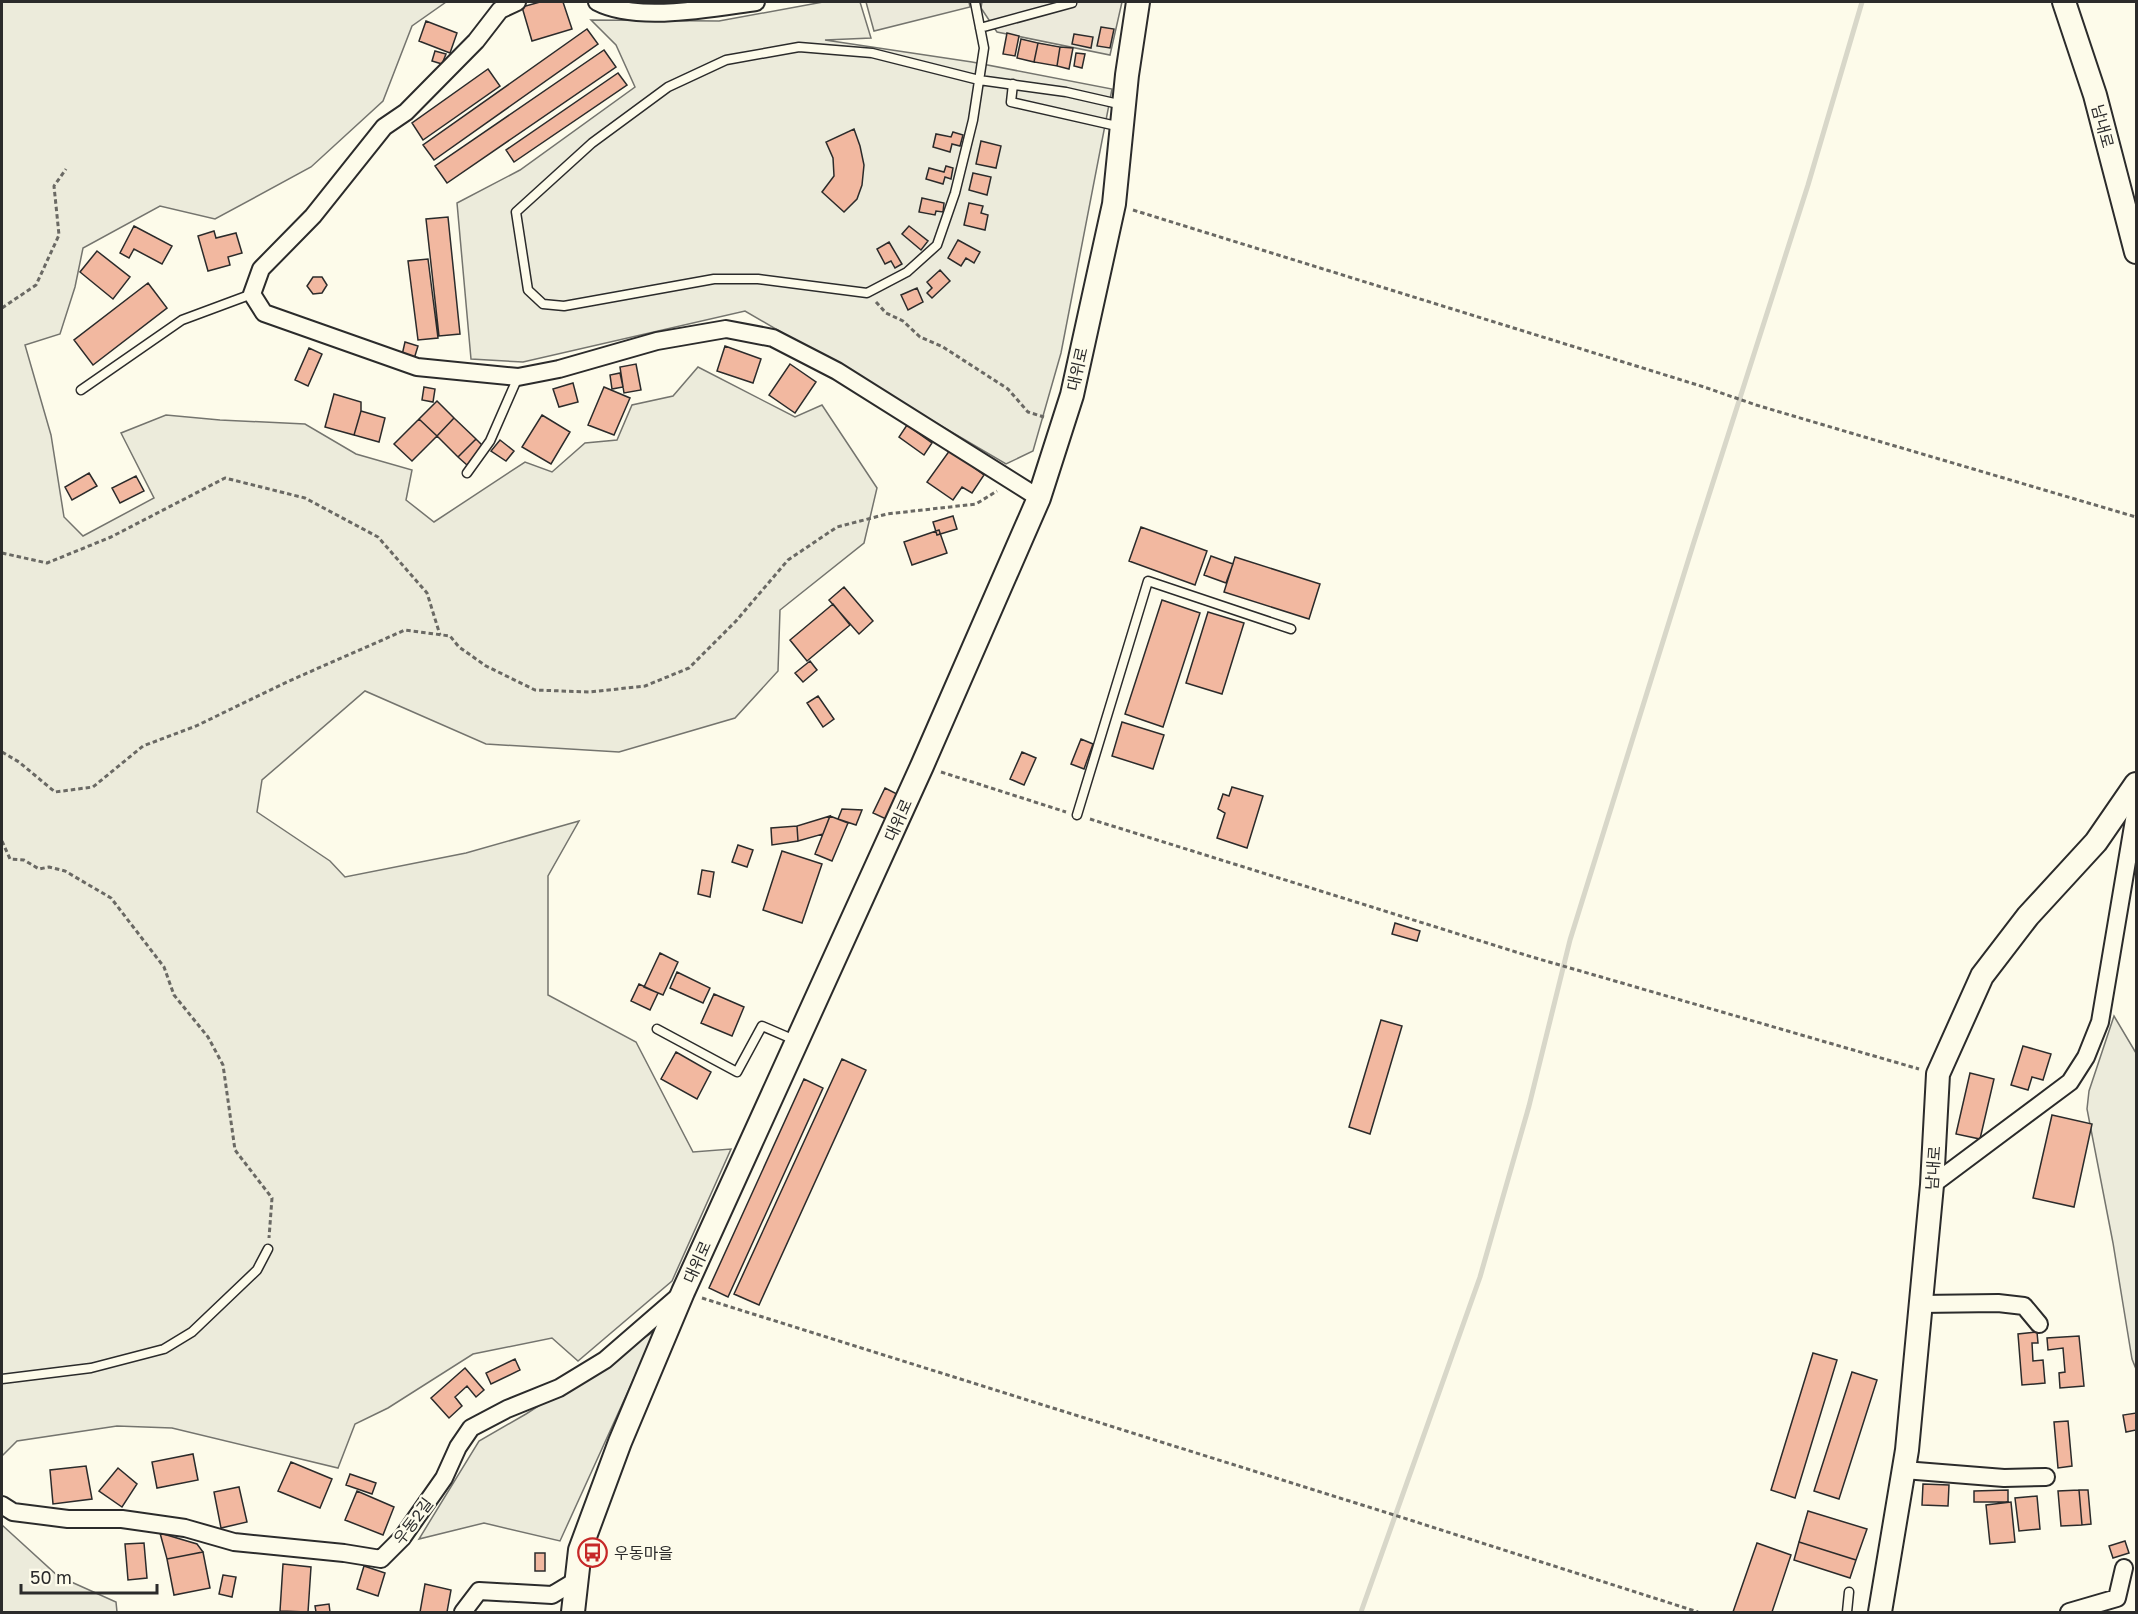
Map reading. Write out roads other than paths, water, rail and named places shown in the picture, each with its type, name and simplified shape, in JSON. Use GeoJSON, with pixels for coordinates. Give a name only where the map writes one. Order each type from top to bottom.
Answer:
{"type":"FeatureCollection","features":[{"type":"Feature","properties":{"kind":"main road","name":"대위로"},"geometry":{"type":"LineString","coordinates":[[573,1612],[580,1550],[620,1442],[683,1292],[922,766],[1039,498],[1072,395],[1114,204],[1138,2]]}},
{"type":"Feature","properties":{"kind":"main road","name":"남내로"},"geometry":{"type":"LineString","coordinates":[[2064,2],[2095,95],[2136,252]]}},
{"type":"Feature","properties":{"kind":"main road","name":"남내로"},"geometry":{"type":"LineString","coordinates":[[1880,1612],[1904,1470],[1932,1185],[1938,1074],[1982,976],[2028,916],[2096,842],[2136,784]]}},
{"type":"Feature","properties":{"kind":"street"},"geometry":{"type":"LineString","coordinates":[[517,2],[500,10],[476,41],[406,112],[384,127],[313,216],[261,269],[252,294],[264,313],[417,367],[518,377],[559,369],[657,340],[726,329],[773,338],[837,371],[1039,498]]}},
{"type":"Feature","properties":{"kind":"street"},"geometry":{"type":"LineString","coordinates":[[597,2],[609,8],[657,13],[701,10],[756,2]]}},
{"type":"Feature","properties":{"kind":"street"},"geometry":{"type":"LineString","coordinates":[[1932,1185],[2070,1082],[2086,1057],[2100,1022],[2136,808]]}},
{"type":"Feature","properties":{"kind":"street","name":"우동2길"},"geometry":{"type":"LineString","coordinates":[[2,1505],[13,1512],[68,1519],[122,1519],[185,1528],[234,1542],[381,1559],[402,1538],[444,1478],[458,1447],[471,1428],[507,1409],[559,1388],[605,1360],[683,1292]]}},
{"type":"Feature","properties":{"kind":"street"},"geometry":{"type":"LineString","coordinates":[[1920,1304],[1998,1303],[2024,1306],[2039,1324]]}},
{"type":"Feature","properties":{"kind":"street"},"geometry":{"type":"LineString","coordinates":[[1904,1470],[2004,1478],[2046,1477]]}},
{"type":"Feature","properties":{"kind":"street"},"geometry":{"type":"LineString","coordinates":[[2069,1612],[2117,1598],[2124,1568]]}},
{"type":"Feature","properties":{"kind":"street"},"geometry":{"type":"LineString","coordinates":[[463,1612],[478,1591],[552,1595],[577,1580]]}},
{"type":"Feature","properties":{"kind":"lane"},"geometry":{"type":"LineString","coordinates":[[975,2],[984,48],[979,80],[973,120],[955,193],[936,245],[907,272],[867,293],[758,279],[714,279],[564,306],[543,304],[528,290],[516,212],[592,143],[668,87],[726,60],[799,47],[872,53],[979,80],[1066,92],[1123,116]]}},
{"type":"Feature","properties":{"kind":"lane"},"geometry":{"type":"LineString","coordinates":[[980,28],[1072,3]]}},
{"type":"Feature","properties":{"kind":"lane"},"geometry":{"type":"LineString","coordinates":[[1013,84],[1011,102],[1123,116]]}},
{"type":"Feature","properties":{"kind":"lane"},"geometry":{"type":"LineString","coordinates":[[81,390],[182,320],[252,294]]}},
{"type":"Feature","properties":{"kind":"lane"},"geometry":{"type":"LineString","coordinates":[[467,473],[490,441],[518,377]]}},
{"type":"Feature","properties":{"kind":"lane"},"geometry":{"type":"LineString","coordinates":[[1077,815],[1148,581],[1291,629]]}},
{"type":"Feature","properties":{"kind":"lane"},"geometry":{"type":"LineString","coordinates":[[657,1029],[737,1072],[762,1026],[797,1041]]}},
{"type":"Feature","properties":{"kind":"lane"},"geometry":{"type":"LineString","coordinates":[[2,1379],[91,1368],[164,1349],[192,1332],[257,1270],[268,1249]]}},
{"type":"Feature","properties":{"kind":"lane"},"geometry":{"type":"LineString","coordinates":[[1847,1612],[1849,1592]]}},
{"type":"Feature","properties":{"kind":"waterway"},"geometry":{"type":"LineString","coordinates":[[1361,1612],[1480,1277],[1529,1106],[1570,940],[1808,185],[1862,2]]}},
{"type":"Feature","properties":{"kind":"place","name":"우동마을"},"geometry":{"type":"Point","coordinates":[593,1553]}}]}
